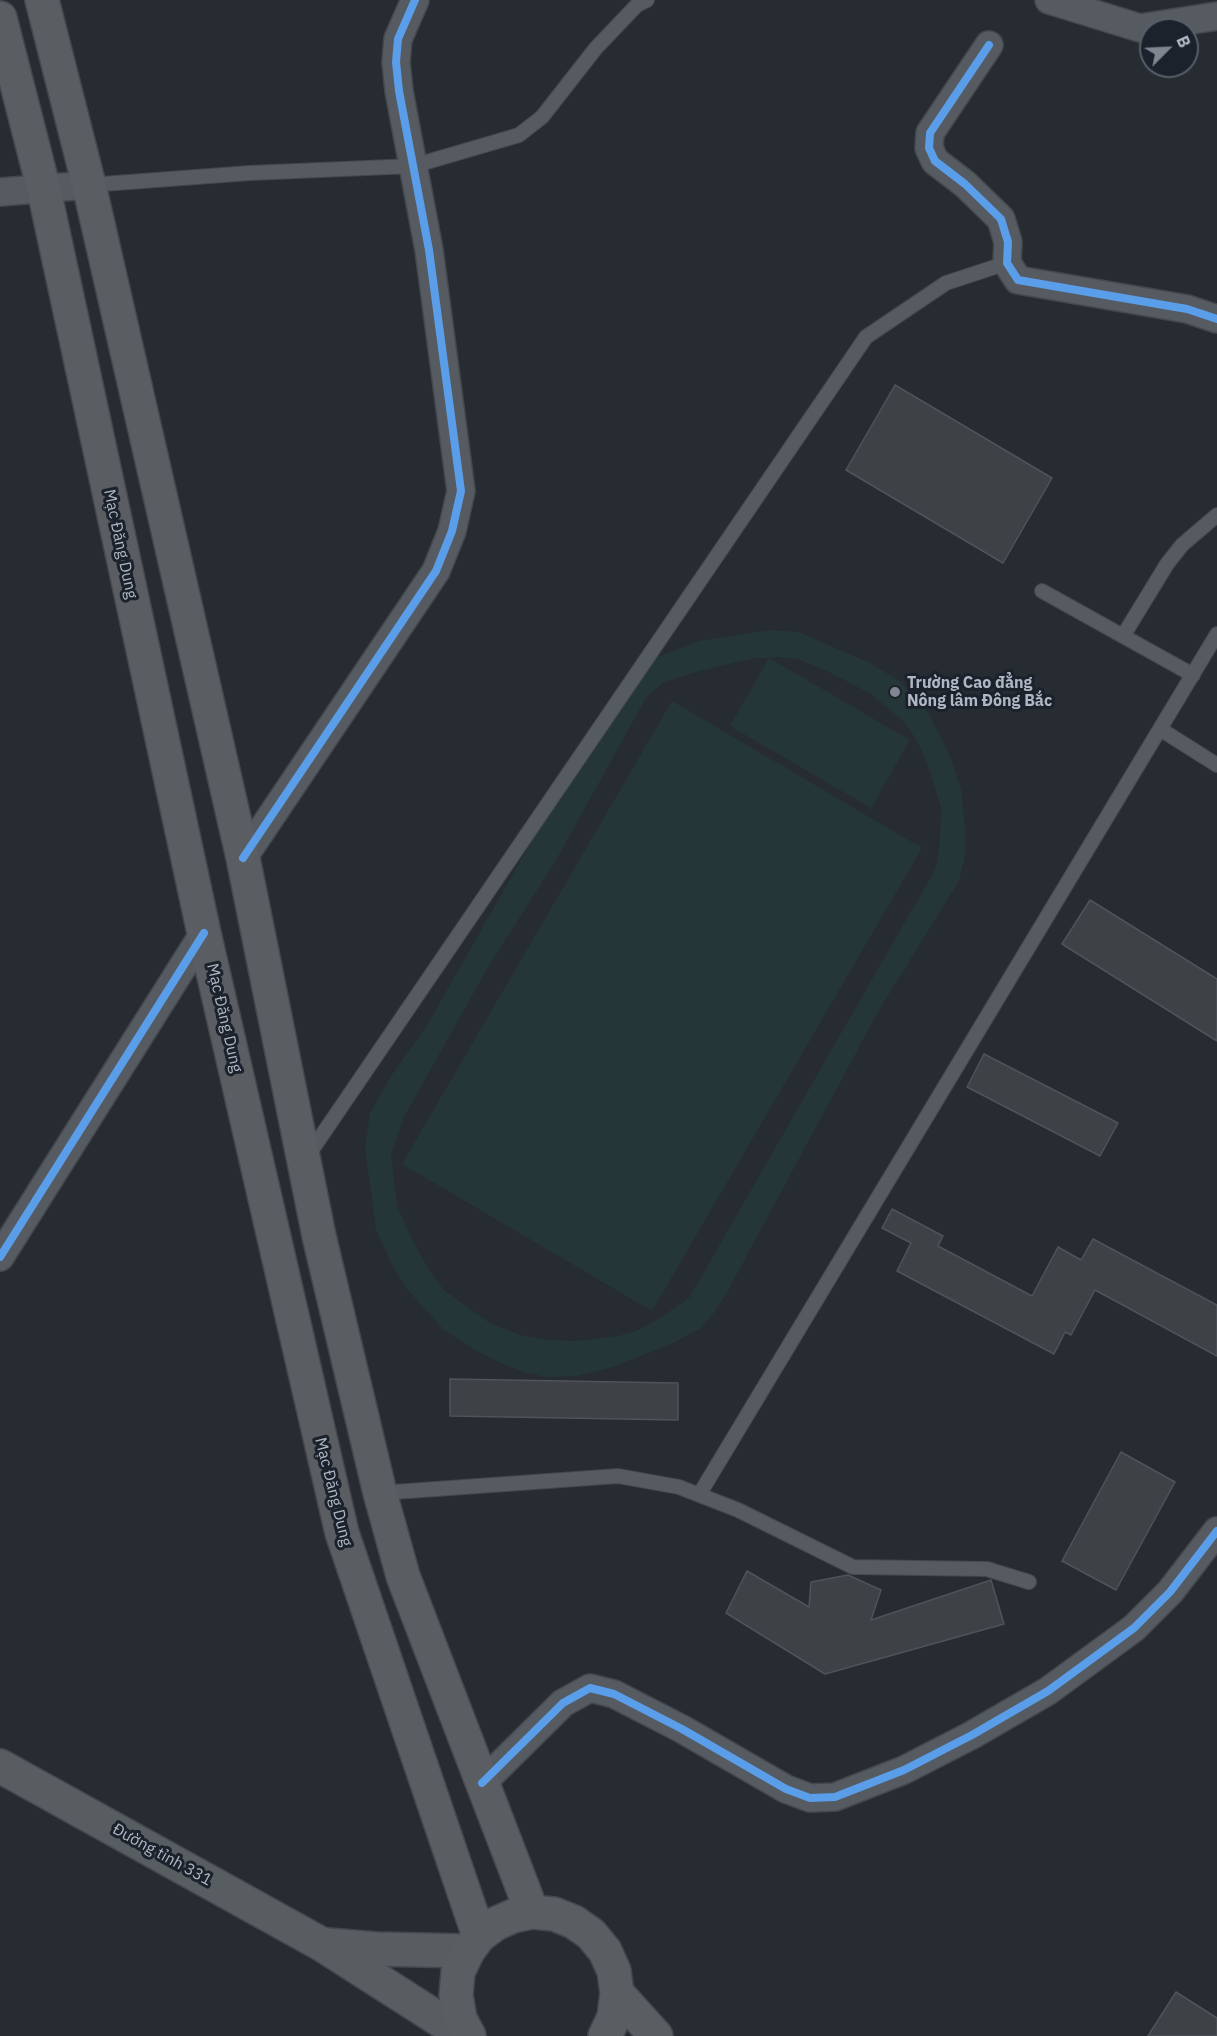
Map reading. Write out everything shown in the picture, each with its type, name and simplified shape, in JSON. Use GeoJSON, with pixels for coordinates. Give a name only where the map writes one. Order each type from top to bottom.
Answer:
{"type":"FeatureCollection","features":[{"type":"Feature","properties":{"kind":"highway"},"geometry":{"type":"LineString","coordinates":[[42,0],[89,185],[243,858],[319,1236],[380,1493],[404,1576],[532,1912]]}},
{"type":"Feature","properties":{"kind":"highway","name":"Mạc Đăng Dung"},"geometry":{"type":"LineString","coordinates":[[0,18],[44,190],[204,933],[342,1533],[474,1943]]}},
{"type":"Feature","properties":{"kind":"highway"},"geometry":{"type":"LineString","coordinates":[[467,2036],[460,2019],[456,1995],[458,1972],[474,1943],[504,1920],[532,1912],[554,1914],[574,1922],[591,1934],[605,1951],[614,1971],[617,1993],[614,2017],[604,2036]]}},
{"type":"Feature","properties":{"kind":"highway"},"geometry":{"type":"LineString","coordinates":[[617,1993],[656,2036]]}},
{"type":"Feature","properties":{"kind":"main road","name":"Đường tỉnh 331"},"geometry":{"type":"LineString","coordinates":[[0,1766],[323,1945],[467,2036]]}},
{"type":"Feature","properties":{"kind":"main road","name":"Đường tỉnh 331"},"geometry":{"type":"LineString","coordinates":[[323,1945],[376,1949],[474,1943]]}},
{"type":"Feature","properties":{"kind":"street"},"geometry":{"type":"LineString","coordinates":[[243,858],[436,571],[452,531],[461,491],[429,250],[396,62],[398,39],[415,0]]}},
{"type":"Feature","properties":{"kind":"street"},"geometry":{"type":"LineString","coordinates":[[1049,0],[1140,28],[1217,16]]}},
{"type":"Feature","properties":{"kind":"street"},"geometry":{"type":"LineString","coordinates":[[989,45],[930,133],[929,148],[935,161],[965,184],[1001,219],[1008,242],[1006,263],[1018,280],[1187,309],[1217,319]]}},
{"type":"Feature","properties":{"kind":"street"},"geometry":{"type":"LineString","coordinates":[[0,192],[89,185]]}},
{"type":"Feature","properties":{"kind":"street"},"geometry":{"type":"LineString","coordinates":[[0,1257],[204,933]]}},
{"type":"Feature","properties":{"kind":"street"},"geometry":{"type":"LineString","coordinates":[[482,1783],[563,1703],[590,1688],[624,1699],[682,1729],[786,1789],[810,1798],[835,1797],[904,1770],[972,1735],[1048,1691],[1134,1628],[1170,1592],[1217,1531]]}},
{"type":"Feature","properties":{"kind":"lane"},"geometry":{"type":"LineString","coordinates":[[89,185],[250,173],[413,166],[519,135],[542,117],[596,48],[640,2]]}},
{"type":"Feature","properties":{"kind":"lane"},"geometry":{"type":"LineString","coordinates":[[304,1160],[866,337],[946,283],[1006,263]]}},
{"type":"Feature","properties":{"kind":"lane"},"geometry":{"type":"LineString","coordinates":[[1123,636],[1167,564],[1182,545],[1217,515]]}},
{"type":"Feature","properties":{"kind":"lane"},"geometry":{"type":"LineString","coordinates":[[1042,591],[1193,675]]}},
{"type":"Feature","properties":{"kind":"lane"},"geometry":{"type":"LineString","coordinates":[[699,1495],[1217,634]]}},
{"type":"Feature","properties":{"kind":"lane"},"geometry":{"type":"LineString","coordinates":[[1160,729],[1217,765]]}},
{"type":"Feature","properties":{"kind":"lane"},"geometry":{"type":"LineString","coordinates":[[380,1493],[618,1476],[679,1487],[738,1510],[853,1567],[987,1569],[1029,1582]]}},
{"type":"Feature","properties":{"kind":"shaded area"},"geometry":{"type":"Polygon","coordinates":[[[769,630],[798,632],[870,663],[899,681],[926,709],[949,753],[961,789],[965,855],[959,881],[879,1010],[725,1296],[713,1314],[699,1329],[671,1344],[613,1367],[577,1376],[547,1377],[527,1373],[475,1350],[443,1329],[405,1287],[376,1229],[365,1148],[370,1113],[391,1076],[426,1027],[613,698],[655,658],[699,641],[769,630]],[[755,658],[699,671],[664,682],[646,698],[555,862],[488,967],[404,1117],[391,1155],[397,1205],[407,1229],[428,1269],[444,1290],[491,1324],[521,1335],[549,1340],[576,1341],[618,1336],[636,1331],[657,1320],[689,1298],[936,868],[941,808],[918,742],[905,723],[873,695],[831,673],[798,659],[755,658]]]}},
{"type":"Feature","properties":{"kind":"shaded area"},"geometry":{"type":"Polygon","coordinates":[[[769,658],[910,740],[871,808],[730,726],[769,658]]]}},
{"type":"Feature","properties":{"kind":"shaded area"},"geometry":{"type":"Polygon","coordinates":[[[672,701],[922,848],[652,1311],[402,1164],[672,701]]]}},
{"type":"Feature","properties":{"kind":"building"},"geometry":{"type":"Polygon","coordinates":[[[895,385],[1052,478],[1003,563],[846,470],[895,385]]]}},
{"type":"Feature","properties":{"kind":"building"},"geometry":{"type":"Polygon","coordinates":[[[1090,900],[1217,979],[1217,1041],[1062,944],[1090,900]]]}},
{"type":"Feature","properties":{"kind":"building"},"geometry":{"type":"Polygon","coordinates":[[[984,1054],[1118,1123],[1100,1156],[967,1087],[984,1054]]]}},
{"type":"Feature","properties":{"kind":"building"},"geometry":{"type":"Polygon","coordinates":[[[892,1209],[943,1236],[938,1246],[1032,1296],[1058,1247],[1081,1260],[1093,1239],[1217,1305],[1217,1356],[1095,1290],[1071,1335],[1065,1332],[1054,1354],[897,1271],[911,1243],[882,1228],[892,1209]]]}},
{"type":"Feature","properties":{"kind":"building"},"geometry":{"type":"Polygon","coordinates":[[[450,1379],[678,1383],[678,1420],[450,1416],[450,1379]]]}},
{"type":"Feature","properties":{"kind":"building"},"geometry":{"type":"Polygon","coordinates":[[[1121,1452],[1175,1482],[1116,1590],[1062,1561],[1121,1452]]]}},
{"type":"Feature","properties":{"kind":"building"},"geometry":{"type":"Polygon","coordinates":[[[747,1571],[809,1607],[811,1582],[848,1575],[881,1590],[871,1620],[991,1580],[1004,1624],[825,1674],[726,1613],[747,1571]]]}},
{"type":"Feature","properties":{"kind":"building"},"geometry":{"type":"Polygon","coordinates":[[[1176,1992],[1217,2018],[1217,2036],[1148,2036],[1176,1992]]]}},
{"type":"Feature","properties":{"kind":"cycle path"},"geometry":{"type":"LineString","coordinates":[[243,858],[436,571],[452,531],[461,491],[429,250],[399,91],[396,62],[398,39],[415,0]]}},
{"type":"Feature","properties":{"kind":"cycle path"},"geometry":{"type":"LineString","coordinates":[[989,45],[930,133],[929,148],[935,161],[965,184],[1001,219],[1008,242],[1007,263],[1018,280],[1187,309],[1217,319]]}},
{"type":"Feature","properties":{"kind":"cycle path"},"geometry":{"type":"LineString","coordinates":[[0,1257],[204,933]]}},
{"type":"Feature","properties":{"kind":"cycle path"},"geometry":{"type":"LineString","coordinates":[[482,1783],[563,1703],[590,1688],[614,1694],[682,1729],[786,1789],[810,1798],[835,1797],[904,1770],[972,1735],[1048,1691],[1134,1628],[1170,1592],[1217,1531]]}},
{"type":"Feature","properties":{"kind":"place","name":"Trường Cao đẳng Nông lâm Đông Bắc"},"geometry":{"type":"Point","coordinates":[895,692]}}]}
